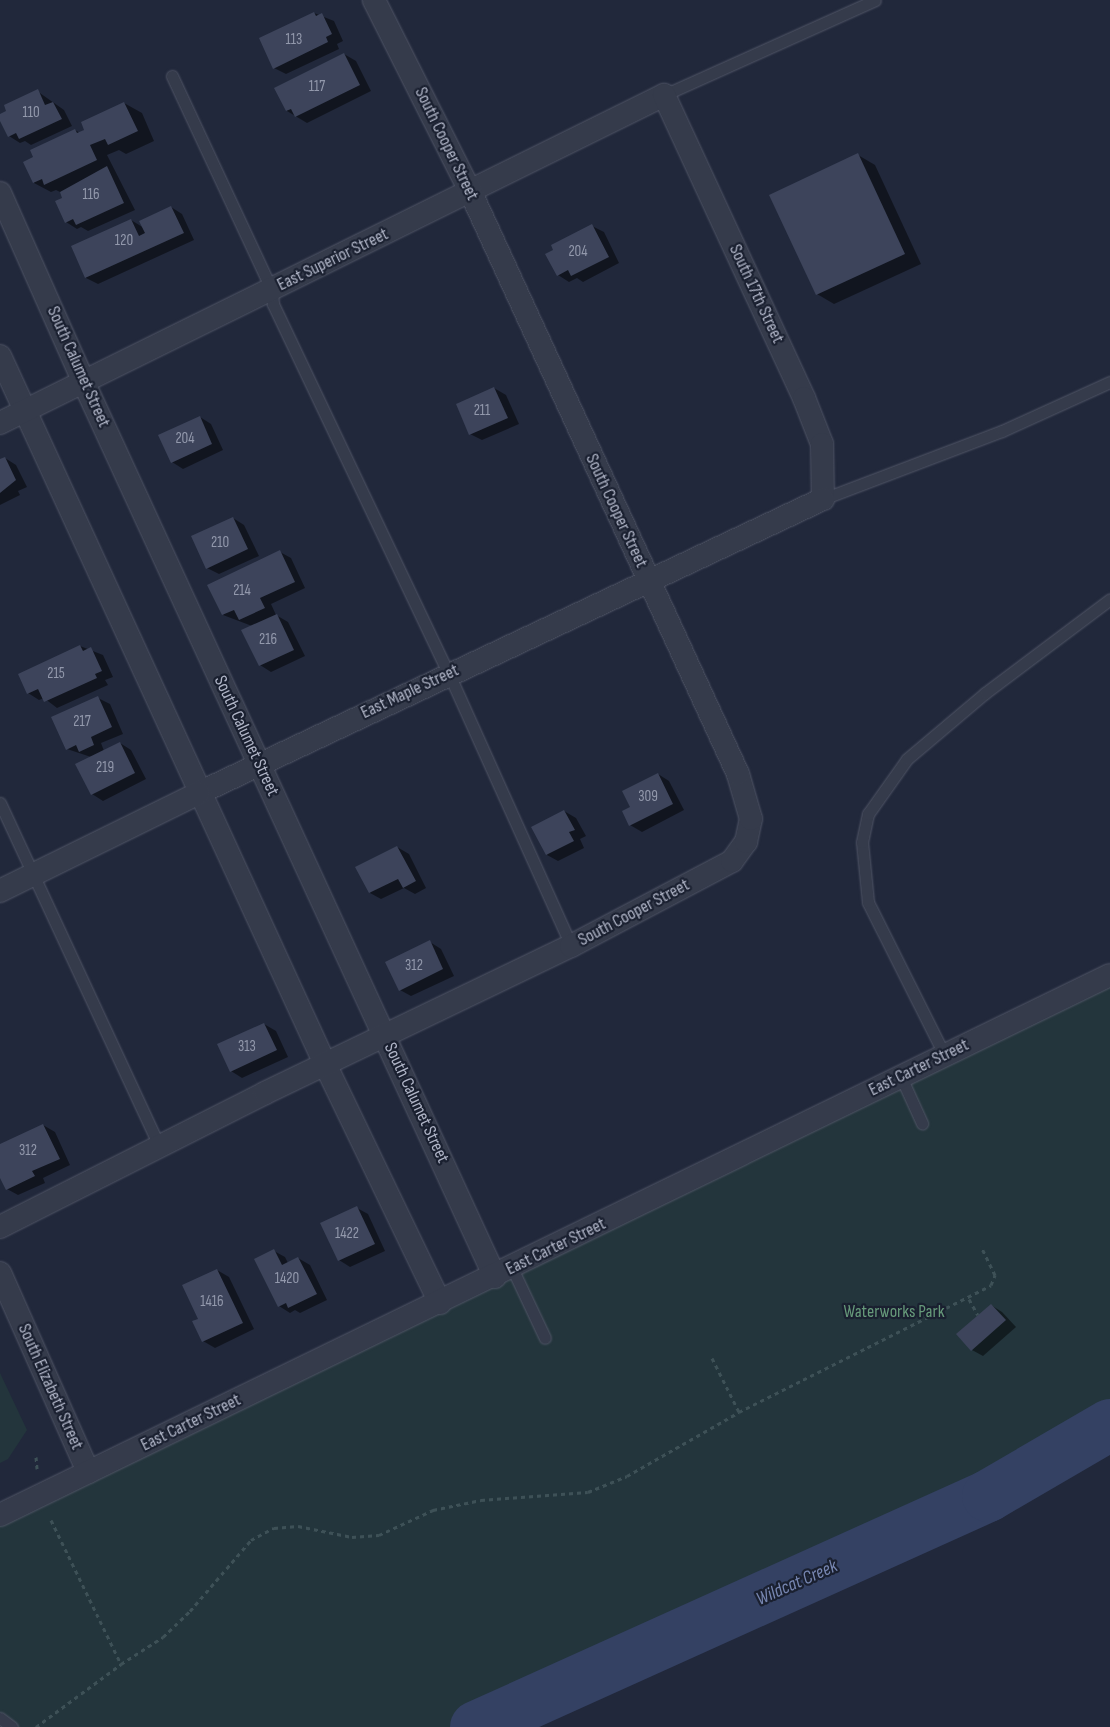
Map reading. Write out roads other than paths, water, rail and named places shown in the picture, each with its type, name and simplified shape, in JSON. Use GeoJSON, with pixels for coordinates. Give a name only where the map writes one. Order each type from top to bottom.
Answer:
{"type":"FeatureCollection","features":[{"type":"Feature","properties":{"kind":"street","name":"South Cooper Street"},"geometry":{"type":"LineString","coordinates":[[0,1227],[571,946],[732,861],[746,842],[750,819],[738,774],[471,193],[374,0]]}},
{"type":"Feature","properties":{"kind":"street","name":"East Superior Street"},"geometry":{"type":"LineString","coordinates":[[0,423],[471,193],[664,95]]}},
{"type":"Feature","properties":{"kind":"street","name":"South 17th Street"},"geometry":{"type":"LineString","coordinates":[[664,95],[804,398],[822,444],[822,499]]}},
{"type":"Feature","properties":{"kind":"street","name":"South Calumet Street"},"geometry":{"type":"LineString","coordinates":[[0,193],[84,383],[386,1038],[504,1272]]}},
{"type":"Feature","properties":{"kind":"street"},"geometry":{"type":"LineString","coordinates":[[0,356],[27,410],[199,793],[326,1066],[440,1303]]}},
{"type":"Feature","properties":{"kind":"street","name":"East Maple Street"},"geometry":{"type":"LineString","coordinates":[[0,892],[259,764],[647,579],[822,499]]}},
{"type":"Feature","properties":{"kind":"street","name":"East Carter Street"},"geometry":{"type":"LineString","coordinates":[[0,1515],[504,1272],[1110,975]]}},
{"type":"Feature","properties":{"kind":"street","name":"South Elizabeth Street"},"geometry":{"type":"LineString","coordinates":[[0,1273],[88,1472]]}},
{"type":"Feature","properties":{"kind":"lane"},"geometry":{"type":"LineString","coordinates":[[664,95],[875,0]]}},
{"type":"Feature","properties":{"kind":"lane"},"geometry":{"type":"LineString","coordinates":[[172,76],[272,290],[273,304],[449,674],[571,946]]}},
{"type":"Feature","properties":{"kind":"lane"},"geometry":{"type":"LineString","coordinates":[[822,499],[1002,431],[1110,382]]}},
{"type":"Feature","properties":{"kind":"lane"},"geometry":{"type":"LineString","coordinates":[[945,1056],[868,902],[862,842],[868,814],[907,759],[985,693],[1110,600]]}},
{"type":"Feature","properties":{"kind":"lane"},"geometry":{"type":"LineString","coordinates":[[0,803],[160,1147]]}},
{"type":"Feature","properties":{"kind":"lane"},"geometry":{"type":"LineString","coordinates":[[901,1078],[922,1123]]}},
{"type":"Feature","properties":{"kind":"lane"},"geometry":{"type":"LineString","coordinates":[[504,1272],[545,1338]]}},
{"type":"Feature","properties":{"kind":"lane"},"geometry":{"type":"LineString","coordinates":[[0,1718],[12,1727]]}},
{"type":"Feature","properties":{"kind":"waterway","name":"Wildcat Creek"},"geometry":{"type":"LineString","coordinates":[[476,1727],[988,1496],[1110,1425]]}},
{"type":"Feature","properties":{"kind":"park label","name":"Waterworks Park"},"geometry":{"type":"Point","coordinates":[894,1312]}}]}
